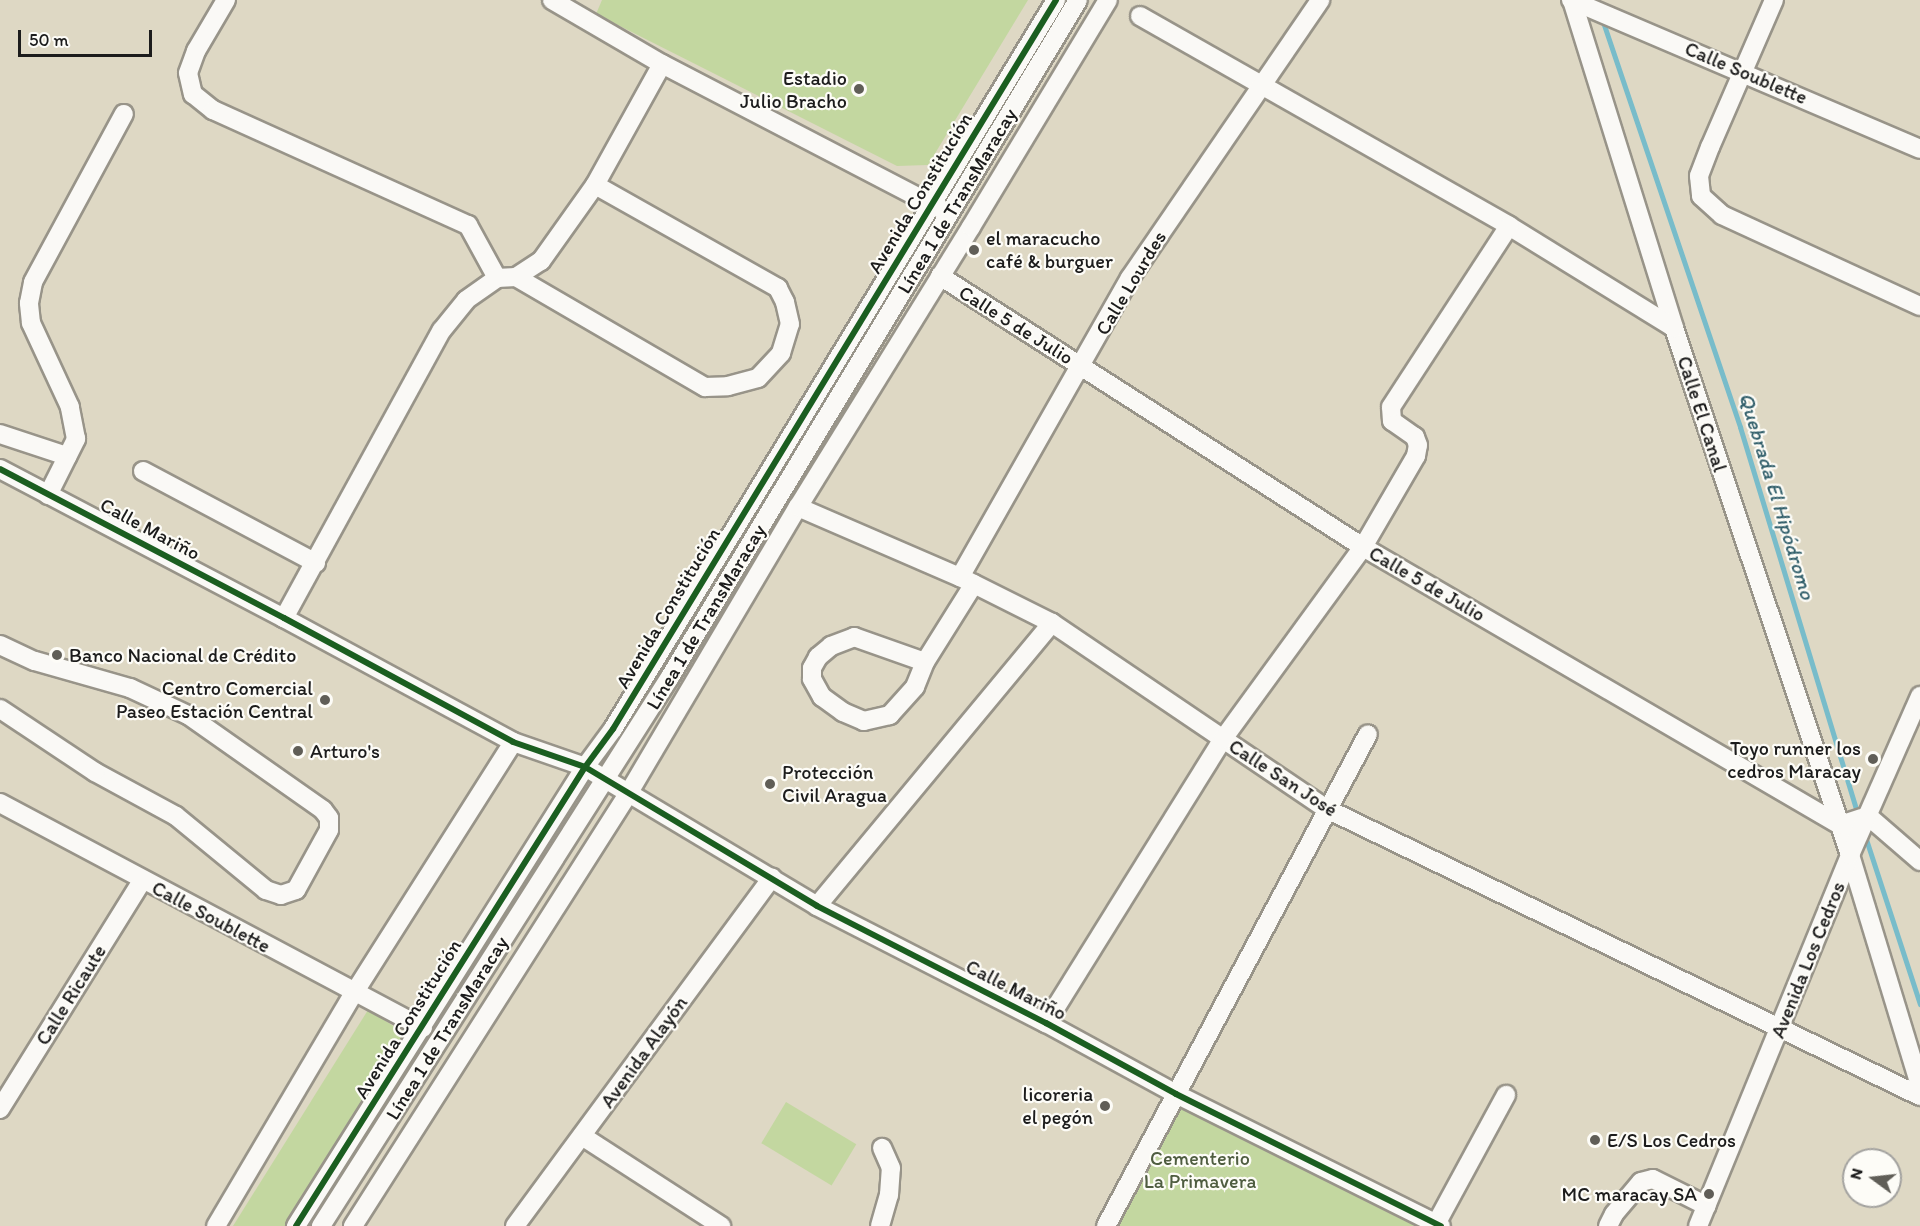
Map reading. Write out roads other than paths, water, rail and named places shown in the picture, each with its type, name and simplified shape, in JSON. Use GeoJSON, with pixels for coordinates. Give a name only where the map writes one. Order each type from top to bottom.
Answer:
{"type":"FeatureCollection","features":[{"type":"Feature","properties":{"kind":"street"},"geometry":{"type":"LineString","coordinates":[[226,0],[196,51],[188,73],[193,94],[213,110],[468,225],[506,277],[705,387],[728,386],[758,378],[781,353],[790,324],[785,302],[778,288],[595,185]]}},
{"type":"Feature","properties":{"kind":"street"},"geometry":{"type":"LineString","coordinates":[[552,0],[580,7],[662,64],[941,209],[971,227]]}},
{"type":"Feature","properties":{"kind":"street","name":"Avenida Constitución"},"geometry":{"type":"LineString","coordinates":[[296,1226],[941,209],[1056,0]]}},
{"type":"Feature","properties":{"kind":"street","name":"Línea 1 de TransMaracay"},"geometry":{"type":"LineString","coordinates":[[321,1226],[676,667],[941,209],[1078,0]]}},
{"type":"Feature","properties":{"kind":"street"},"geometry":{"type":"LineString","coordinates":[[353,1226],[628,794],[798,507],[1108,0]]}},
{"type":"Feature","properties":{"kind":"street","name":"Calle Lourdes"},"geometry":{"type":"LineString","coordinates":[[925,662],[1130,278],[1320,0]]}},
{"type":"Feature","properties":{"kind":"street"},"geometry":{"type":"LineString","coordinates":[[1774,0],[1699,176],[1701,196],[1722,215],[1920,306]]}},
{"type":"Feature","properties":{"kind":"street","name":"Calle Soublette"},"geometry":{"type":"LineString","coordinates":[[1576,2],[1612,11],[1920,149]]}},
{"type":"Feature","properties":{"kind":"street","name":"Calle El Canal"},"geometry":{"type":"LineString","coordinates":[[1576,2],[1674,328],[1840,825],[1853,849]]}},
{"type":"Feature","properties":{"kind":"street"},"geometry":{"type":"LineString","coordinates":[[1140,16],[1509,226],[1674,328]]}},
{"type":"Feature","properties":{"kind":"street"},"geometry":{"type":"LineString","coordinates":[[284,618],[442,330],[466,300],[506,277],[541,261],[595,185],[662,64]]}},
{"type":"Feature","properties":{"kind":"street"},"geometry":{"type":"LineString","coordinates":[[48,495],[76,439],[63,388],[31,323],[29,303],[33,282],[124,114]]}},
{"type":"Feature","properties":{"kind":"street"},"geometry":{"type":"LineString","coordinates":[[1046,1023],[1223,739],[1363,547],[1418,451],[1415,437],[1392,421],[1391,407],[1509,226]]}},
{"type":"Feature","properties":{"kind":"street","name":"Calle 5 de Julio"},"geometry":{"type":"LineString","coordinates":[[940,276],[1363,547],[1840,825]]}},
{"type":"Feature","properties":{"kind":"street"},"geometry":{"type":"LineString","coordinates":[[0,434],[68,456]]}},
{"type":"Feature","properties":{"kind":"street","name":"Calle Mariño"},"geometry":{"type":"LineString","coordinates":[[0,469],[284,618],[513,742],[585,767],[817,906],[1046,1023],[1176,1094],[1439,1225]]}},
{"type":"Feature","properties":{"kind":"street"},"geometry":{"type":"LineString","coordinates":[[143,471],[316,563]]}},
{"type":"Feature","properties":{"kind":"street","name":"Calle San José"},"geometry":{"type":"LineString","coordinates":[[798,507],[967,580],[1052,623],[1327,809],[1920,1096]]}},
{"type":"Feature","properties":{"kind":"street"},"geometry":{"type":"LineString","coordinates":[[817,906],[1052,623]]}},
{"type":"Feature","properties":{"kind":"street"},"geometry":{"type":"LineString","coordinates":[[854,637],[925,662],[915,687],[890,715],[864,721],[843,712],[822,697],[812,679],[812,668],[818,657],[831,646],[854,637]]}},
{"type":"Feature","properties":{"kind":"street"},"geometry":{"type":"LineString","coordinates":[[0,645],[35,661],[130,688],[188,715],[323,810],[329,818],[329,830],[296,890],[281,895],[266,890],[176,816],[95,772],[0,708]]}},
{"type":"Feature","properties":{"kind":"street","name":"Avenida Los Cedros"},"geometry":{"type":"LineString","coordinates":[[1698,1226],[1853,849],[1916,719],[1920,696]]}},
{"type":"Feature","properties":{"kind":"street"},"geometry":{"type":"LineString","coordinates":[[1106,1226],[1368,734]]}},
{"type":"Feature","properties":{"kind":"street"},"geometry":{"type":"LineString","coordinates":[[216,1226],[354,993],[513,742]]}},
{"type":"Feature","properties":{"kind":"street","name":"Calle Soublette"},"geometry":{"type":"LineString","coordinates":[[0,803],[423,1028]]}},
{"type":"Feature","properties":{"kind":"street"},"geometry":{"type":"LineString","coordinates":[[1840,825],[1868,816],[1920,861]]}},
{"type":"Feature","properties":{"kind":"street"},"geometry":{"type":"LineString","coordinates":[[1853,849],[1920,1086]]}},
{"type":"Feature","properties":{"kind":"street","name":"Avenida Alayón"},"geometry":{"type":"LineString","coordinates":[[515,1226],[772,878]]}},
{"type":"Feature","properties":{"kind":"street","name":"Calle Ricaute"},"geometry":{"type":"LineString","coordinates":[[0,1109],[142,880]]}},
{"type":"Feature","properties":{"kind":"street"},"geometry":{"type":"LineString","coordinates":[[1439,1225],[1506,1095]]}},
{"type":"Feature","properties":{"kind":"street"},"geometry":{"type":"LineString","coordinates":[[582,1136],[721,1226]]}},
{"type":"Feature","properties":{"kind":"street"},"geometry":{"type":"LineString","coordinates":[[880,1226],[889,1195],[891,1168],[882,1148]]}},
{"type":"Feature","properties":{"kind":"street"},"geometry":{"type":"LineString","coordinates":[[1608,1226],[1614,1214],[1641,1182],[1653,1179],[1707,1206]]}},
{"type":"Feature","properties":{"kind":"waterway","name":"Quebrada El Hipódromo"},"geometry":{"type":"LineString","coordinates":[[1602,19],[1740,427],[1858,815]]}},
{"type":"Feature","properties":{"kind":"waterway","name":"Quebrada El Hipódromo"},"geometry":{"type":"LineString","coordinates":[[1865,836],[1920,1004]]}},
{"type":"Feature","properties":{"kind":"place","name":"Estadio Julio Bracho"},"geometry":{"type":"Point","coordinates":[859,89]}},
{"type":"Feature","properties":{"kind":"place","name":"el maracucho café & burguer"},"geometry":{"type":"Point","coordinates":[974,250]}},
{"type":"Feature","properties":{"kind":"place","name":"Banco Nacional de Crédito"},"geometry":{"type":"Point","coordinates":[57,655]}},
{"type":"Feature","properties":{"kind":"place","name":"Centro Comercial Paseo Estación Central"},"geometry":{"type":"Point","coordinates":[325,700]}},
{"type":"Feature","properties":{"kind":"place","name":"Arturo's"},"geometry":{"type":"Point","coordinates":[298,751]}},
{"type":"Feature","properties":{"kind":"place","name":"Toyo runner los cedros Maracay"},"geometry":{"type":"Point","coordinates":[1873,759]}},
{"type":"Feature","properties":{"kind":"place","name":"Protección Civil Aragua"},"geometry":{"type":"Point","coordinates":[770,784]}},
{"type":"Feature","properties":{"kind":"place","name":"licoreria el pegón"},"geometry":{"type":"Point","coordinates":[1105,1106]}},
{"type":"Feature","properties":{"kind":"place","name":"E/S Los Cedros"},"geometry":{"type":"Point","coordinates":[1595,1140]}},
{"type":"Feature","properties":{"kind":"place","name":"MC maracay SA"},"geometry":{"type":"Point","coordinates":[1709,1194]}},
{"type":"Feature","properties":{"kind":"park label","name":"Cementerio La Primavera"},"geometry":{"type":"Point","coordinates":[1200,1170]}}]}
